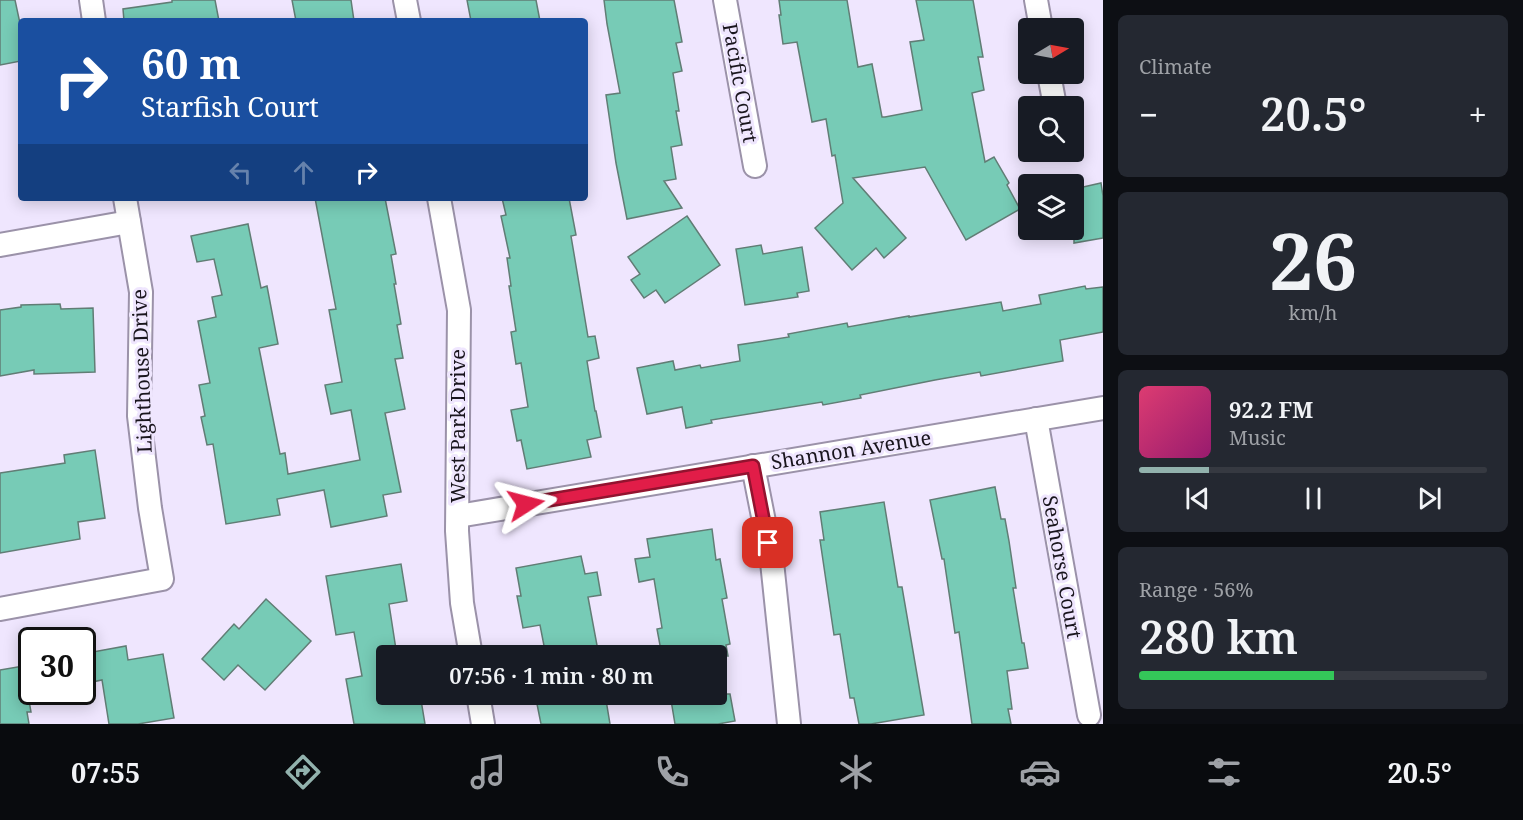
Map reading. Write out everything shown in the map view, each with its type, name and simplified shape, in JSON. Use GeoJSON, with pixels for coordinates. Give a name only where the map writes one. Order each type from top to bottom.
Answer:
{"type":"FeatureCollection","features":[{"type":"Feature","properties":{"kind":"street"},"geometry":{"type":"LineString","coordinates":[[91,0],[94,18]]}},
{"type":"Feature","properties":{"kind":"street"},"geometry":{"type":"LineString","coordinates":[[405,0],[408,18]]}},
{"type":"Feature","properties":{"kind":"street","name":"Pacific Court"},"geometry":{"type":"LineString","coordinates":[[725,0],[755,165]]}},
{"type":"Feature","properties":{"kind":"street"},"geometry":{"type":"LineString","coordinates":[[1036,0],[1039,18]]}},
{"type":"Feature","properties":{"kind":"street","name":"Lighthouse Drive"},"geometry":{"type":"LineString","coordinates":[[0,609],[162,579],[150,508],[139,416],[141,292],[126,201]]}},
{"type":"Feature","properties":{"kind":"street","name":"West Park Drive"},"geometry":{"type":"LineString","coordinates":[[440,201],[459,310],[458,516],[462,603],[469,645]]}},
{"type":"Feature","properties":{"kind":"street"},"geometry":{"type":"LineString","coordinates":[[0,245],[129,222]]}},
{"type":"Feature","properties":{"kind":"street","name":"Shannon Avenue"},"geometry":{"type":"LineString","coordinates":[[458,516],[1103,408]]}},
{"type":"Feature","properties":{"kind":"street","name":"Seahorse Court"},"geometry":{"type":"LineString","coordinates":[[1036,419],[1089,715]]}},
{"type":"Feature","properties":{"kind":"street"},"geometry":{"type":"LineString","coordinates":[[753,466],[772,562],[789,724]]}},
{"type":"Feature","properties":{"kind":"street"},"geometry":{"type":"LineString","coordinates":[[480,705],[483,724]]}},
{"type":"Feature","properties":{"kind":"building"},"geometry":{"type":"Polygon","coordinates":[[[0,0],[15,0],[19,18],[18,62],[0,65],[0,0]]]}},
{"type":"Feature","properties":{"kind":"building"},"geometry":{"type":"Polygon","coordinates":[[[172,0],[215,0],[218,18],[124,18],[123,9],[172,2],[172,0]]]}},
{"type":"Feature","properties":{"kind":"building"},"geometry":{"type":"Polygon","coordinates":[[[292,0],[351,0],[354,18],[295,18],[292,0]]]}},
{"type":"Feature","properties":{"kind":"building"},"geometry":{"type":"Polygon","coordinates":[[[467,0],[536,0],[539,18],[470,18],[467,0]]]}},
{"type":"Feature","properties":{"kind":"building"},"geometry":{"type":"Polygon","coordinates":[[[604,0],[674,0],[682,42],[676,43],[682,71],[673,73],[682,145],[671,147],[676,179],[664,181],[682,208],[627,219],[606,95],[620,93],[604,0]]]}},
{"type":"Feature","properties":{"kind":"building"},"geometry":{"type":"Polygon","coordinates":[[[779,0],[847,0],[858,67],[872,64],[882,117],[885,117],[922,110],[910,42],[924,40],[916,0],[973,0],[983,57],[978,57],[984,90],[972,93],[985,162],[994,157],[1009,183],[1007,185],[1018,205],[1018,210],[966,240],[925,167],[853,178],[906,238],[884,258],[876,248],[852,270],[815,228],[843,203],[826,119],[812,122],[797,42],[783,44],[779,15],[781,15],[779,0]]]}},
{"type":"Feature","properties":{"kind":"building"},"geometry":{"type":"Polygon","coordinates":[[[1101,183],[1103,238],[1074,243],[1074,240],[1084,240],[1084,187],[1101,183]]]}},
{"type":"Feature","properties":{"kind":"building"},"geometry":{"type":"Polygon","coordinates":[[[316,201],[386,201],[396,254],[391,255],[401,324],[397,325],[403,358],[395,359],[405,409],[385,413],[401,492],[383,495],[387,516],[331,527],[324,490],[277,499],[280,515],[226,524],[213,444],[207,445],[201,417],[205,416],[199,385],[210,383],[198,321],[216,317],[212,297],[222,295],[214,259],[197,262],[191,236],[248,224],[261,288],[267,286],[278,344],[259,348],[280,454],[285,453],[288,474],[360,460],[351,410],[331,414],[325,385],[342,382],[329,310],[336,309],[316,201]]]}},
{"type":"Feature","properties":{"kind":"building"},"geometry":{"type":"Polygon","coordinates":[[[503,201],[570,201],[576,235],[571,236],[588,337],[595,336],[599,358],[587,361],[601,437],[587,440],[591,457],[527,469],[521,440],[517,441],[511,410],[528,407],[521,363],[516,364],[511,332],[516,331],[509,286],[511,286],[507,258],[510,258],[501,216],[506,215],[503,201]]]}},
{"type":"Feature","properties":{"kind":"building"},"geometry":{"type":"Polygon","coordinates":[[[687,216],[720,265],[665,303],[656,290],[644,298],[631,280],[640,274],[628,257],[687,216]]]}},
{"type":"Feature","properties":{"kind":"building"},"geometry":{"type":"Polygon","coordinates":[[[761,245],[763,254],[802,247],[809,291],[797,293],[798,297],[745,305],[736,249],[761,245]]]}},
{"type":"Feature","properties":{"kind":"building"},"geometry":{"type":"Polygon","coordinates":[[[1085,286],[1086,289],[1103,287],[1103,332],[1060,340],[1063,361],[981,376],[980,372],[860,395],[861,398],[711,420],[712,423],[686,428],[682,407],[647,414],[637,368],[673,361],[675,370],[740,361],[738,345],[789,337],[788,334],[847,323],[848,327],[1001,302],[1003,311],[1041,304],[1039,295],[1085,286]]]}},
{"type":"Feature","properties":{"kind":"building"},"geometry":{"type":"Polygon","coordinates":[[[60,304],[61,309],[93,308],[95,372],[34,374],[34,370],[0,376],[0,310],[21,307],[21,305],[60,304]]]}},
{"type":"Feature","properties":{"kind":"building"},"geometry":{"type":"Polygon","coordinates":[[[95,450],[105,518],[78,522],[80,539],[0,553],[0,473],[65,463],[64,455],[95,450]]]}},
{"type":"Feature","properties":{"kind":"building"},"geometry":{"type":"Polygon","coordinates":[[[995,487],[1001,519],[1005,519],[1016,588],[1013,588],[1028,668],[1007,671],[1012,709],[1008,709],[1011,724],[972,724],[959,632],[955,633],[944,559],[942,559],[930,500],[995,487]]]}},
{"type":"Feature","properties":{"kind":"building"},"geometry":{"type":"Polygon","coordinates":[[[884,502],[898,587],[902,587],[924,715],[859,724],[854,698],[850,698],[840,634],[834,635],[820,540],[824,540],[820,512],[884,502]]]}},
{"type":"Feature","properties":{"kind":"building"},"geometry":{"type":"Polygon","coordinates":[[[712,529],[716,560],[720,559],[727,598],[722,599],[730,644],[660,645],[657,629],[662,628],[654,579],[639,582],[635,559],[650,557],[647,539],[712,529]]]}},
{"type":"Feature","properties":{"kind":"building"},"geometry":{"type":"Polygon","coordinates":[[[581,556],[585,574],[597,572],[601,595],[588,597],[597,645],[544,645],[540,625],[523,628],[517,596],[521,596],[516,568],[581,556]]]}},
{"type":"Feature","properties":{"kind":"building"},"geometry":{"type":"Polygon","coordinates":[[[401,564],[407,601],[389,604],[395,645],[376,645],[376,705],[422,705],[425,724],[354,724],[346,679],[362,676],[354,632],[336,635],[326,576],[401,564]]]}},
{"type":"Feature","properties":{"kind":"building"},"geometry":{"type":"Polygon","coordinates":[[[266,599],[311,641],[265,690],[238,665],[224,680],[202,659],[234,624],[239,629],[266,599]]]}},
{"type":"Feature","properties":{"kind":"building"},"geometry":{"type":"Polygon","coordinates":[[[126,646],[128,660],[163,654],[174,718],[138,724],[109,724],[102,680],[96,681],[96,651],[126,646]]]}},
{"type":"Feature","properties":{"kind":"building"},"geometry":{"type":"Polygon","coordinates":[[[18,667],[18,705],[30,705],[31,712],[27,712],[29,724],[0,724],[0,670],[18,667]]]}},
{"type":"Feature","properties":{"kind":"building"},"geometry":{"type":"Polygon","coordinates":[[[727,694],[730,694],[735,721],[718,724],[675,724],[672,705],[727,705],[727,694]]]}},
{"type":"Feature","properties":{"kind":"building"},"geometry":{"type":"Polygon","coordinates":[[[537,705],[607,705],[610,724],[541,724],[537,705]]]}},
{"type":"Feature","properties":{"kind":"route"},"geometry":{"type":"LineString","coordinates":[[526,504],[753,466],[768,543]]}}]}
